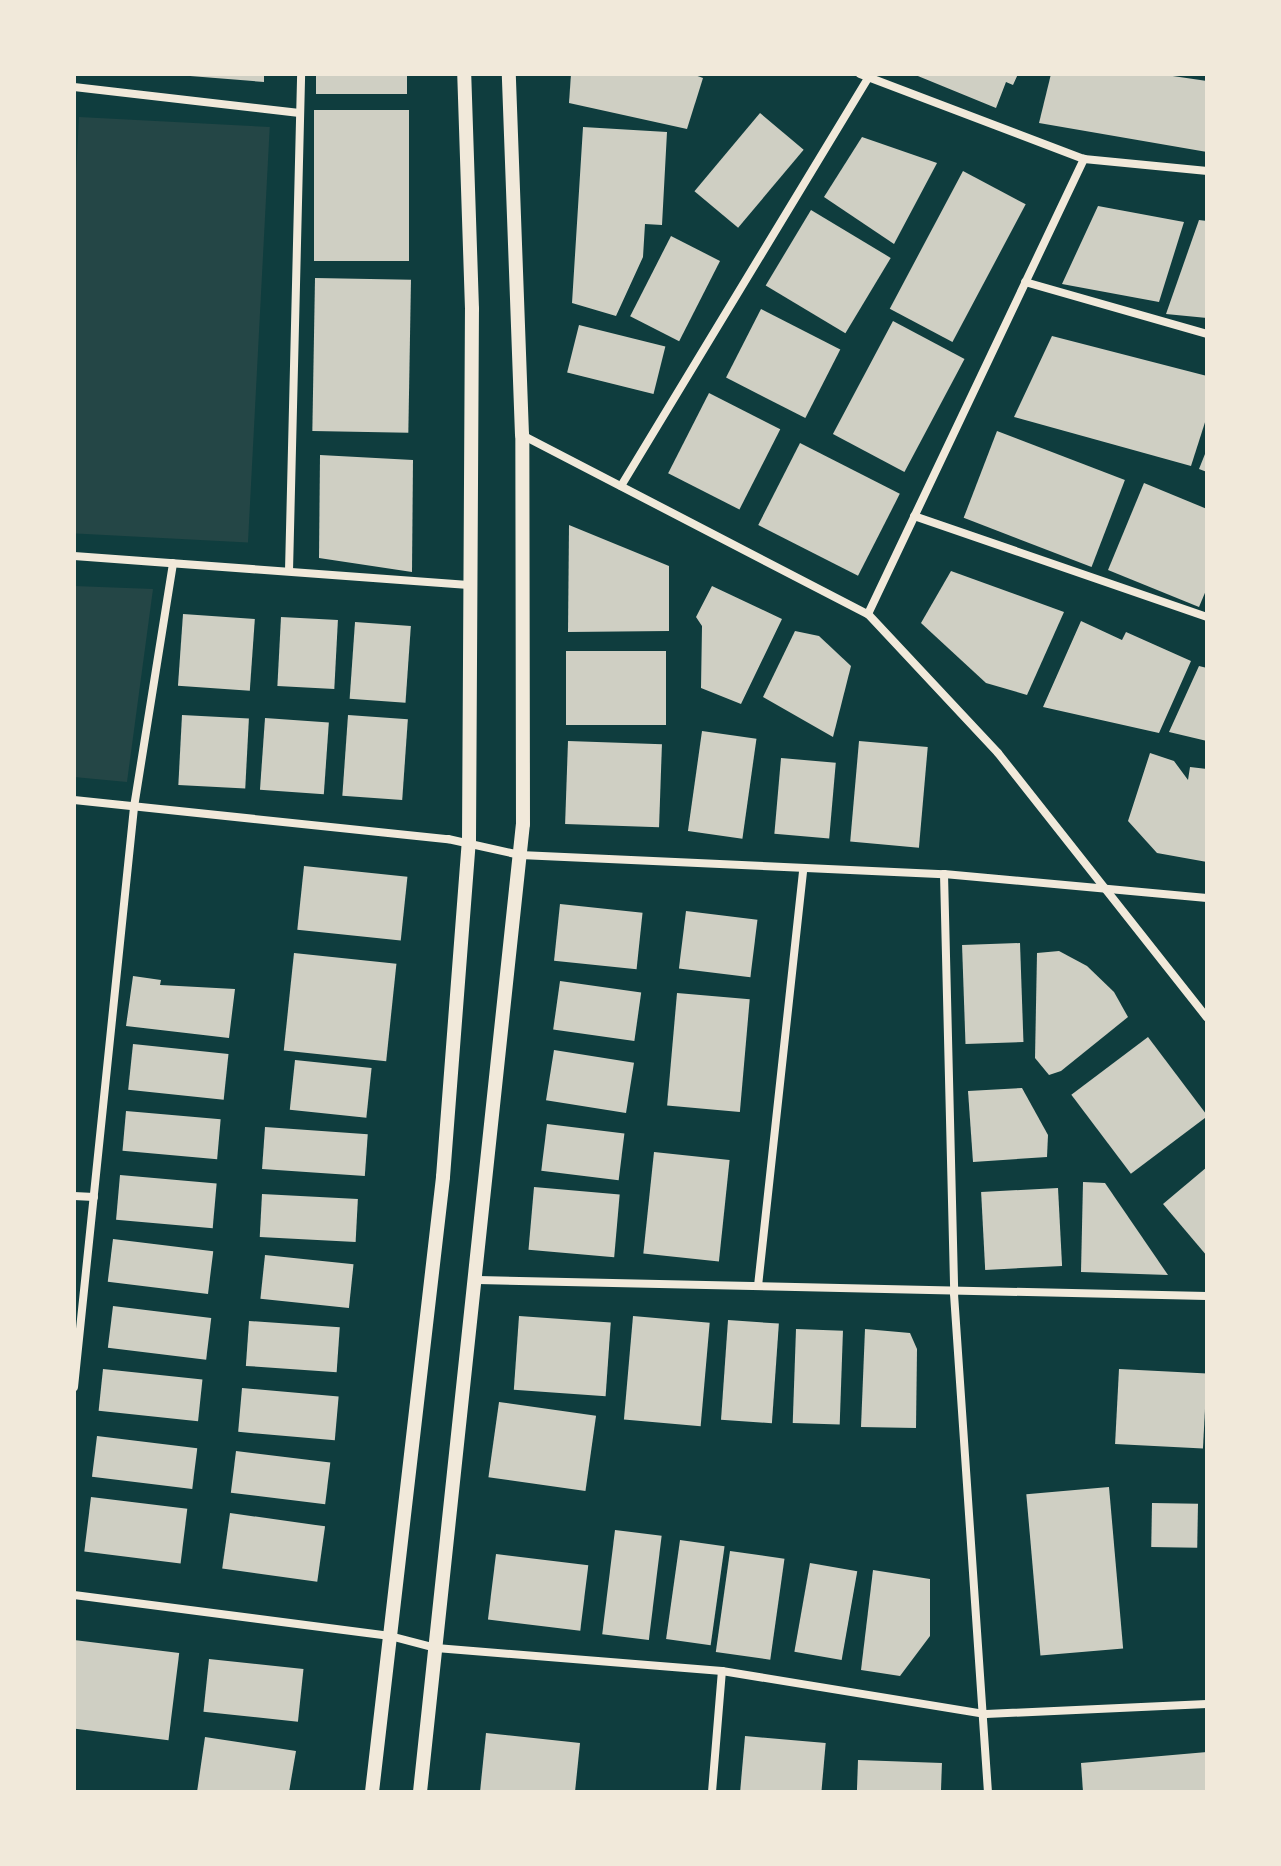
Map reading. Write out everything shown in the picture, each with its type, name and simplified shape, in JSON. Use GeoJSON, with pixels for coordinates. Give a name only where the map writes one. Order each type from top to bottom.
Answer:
{"type":"FeatureCollection","features":[{"type":"Feature","properties":{"kind":"street"},"geometry":{"type":"LineString","coordinates":[[289,571],[301,74]]}},
{"type":"Feature","properties":{"kind":"street"},"geometry":{"type":"LineString","coordinates":[[372,1792],[443,1177],[469,841],[473,585],[464,74]]}},
{"type":"Feature","properties":{"kind":"street"},"geometry":{"type":"LineString","coordinates":[[420,1792],[478,1280],[520,855],[522,435],[509,74]]}},
{"type":"Feature","properties":{"kind":"street"},"geometry":{"type":"LineString","coordinates":[[621,486],[866,75],[1084,159],[1207,171]]}},
{"type":"Feature","properties":{"kind":"street"},"geometry":{"type":"LineString","coordinates":[[74,87],[300,113]]}},
{"type":"Feature","properties":{"kind":"street"},"geometry":{"type":"LineString","coordinates":[[868,614],[1084,159]]}},
{"type":"Feature","properties":{"kind":"street"},"geometry":{"type":"LineString","coordinates":[[1025,282],[1207,334]]}},
{"type":"Feature","properties":{"kind":"street"},"geometry":{"type":"LineString","coordinates":[[522,435],[868,614],[998,753],[1207,1018]]}},
{"type":"Feature","properties":{"kind":"street"},"geometry":{"type":"LineString","coordinates":[[914,516],[1207,617]]}},
{"type":"Feature","properties":{"kind":"street"},"geometry":{"type":"LineString","coordinates":[[74,556],[473,585]]}},
{"type":"Feature","properties":{"kind":"street"},"geometry":{"type":"LineString","coordinates":[[74,1387],[134,807],[173,563]]}},
{"type":"Feature","properties":{"kind":"street"},"geometry":{"type":"LineString","coordinates":[[74,800],[469,841],[520,855],[944,874],[1207,898]]}},
{"type":"Feature","properties":{"kind":"street"},"geometry":{"type":"LineString","coordinates":[[758,1286],[803,870]]}},
{"type":"Feature","properties":{"kind":"street"},"geometry":{"type":"LineString","coordinates":[[944,874],[954,1294],[986,1714],[988,1792]]}},
{"type":"Feature","properties":{"kind":"street"},"geometry":{"type":"LineString","coordinates":[[74,1196],[94,1197]]}},
{"type":"Feature","properties":{"kind":"street"},"geometry":{"type":"LineString","coordinates":[[478,1280],[954,1294],[1207,1296]]}},
{"type":"Feature","properties":{"kind":"street"},"geometry":{"type":"LineString","coordinates":[[74,1595],[390,1636],[436,1648],[722,1671],[986,1714],[1207,1704]]}},
{"type":"Feature","properties":{"kind":"street"},"geometry":{"type":"LineString","coordinates":[[712,1792],[722,1671]]}},
{"type":"Feature","properties":{"kind":"shaded area"},"geometry":{"type":"Polygon","coordinates":[[[79,117],[270,127],[248,542],[74,533],[74,212],[79,117]]]}},
{"type":"Feature","properties":{"kind":"shaded area"},"geometry":{"type":"Polygon","coordinates":[[[74,586],[153,589],[127,782],[74,777],[74,586]]]}},
{"type":"Feature","properties":{"kind":"building"},"geometry":{"type":"Polygon","coordinates":[[[165,74],[264,74],[264,82],[165,74]]]}},
{"type":"Feature","properties":{"kind":"building"},"geometry":{"type":"Polygon","coordinates":[[[316,74],[407,74],[407,94],[316,94],[316,74]]]}},
{"type":"Feature","properties":{"kind":"building"},"geometry":{"type":"Polygon","coordinates":[[[571,74],[692,74],[703,78],[687,129],[569,103],[571,74]]]}},
{"type":"Feature","properties":{"kind":"building"},"geometry":{"type":"Polygon","coordinates":[[[913,74],[1018,74],[1013,85],[1006,82],[996,108],[913,74]]]}},
{"type":"Feature","properties":{"kind":"building"},"geometry":{"type":"Polygon","coordinates":[[[1051,74],[1159,74],[1207,81],[1207,152],[1039,123],[1051,74]]]}},
{"type":"Feature","properties":{"kind":"building"},"geometry":{"type":"Polygon","coordinates":[[[314,110],[409,110],[409,261],[314,261],[314,110]]]}},
{"type":"Feature","properties":{"kind":"building"},"geometry":{"type":"Polygon","coordinates":[[[760,113],[804,150],[738,228],[694,191],[760,113]]]}},
{"type":"Feature","properties":{"kind":"building"},"geometry":{"type":"Polygon","coordinates":[[[583,127],[667,132],[662,225],[645,224],[643,257],[616,316],[572,303],[583,127]]]}},
{"type":"Feature","properties":{"kind":"building"},"geometry":{"type":"Polygon","coordinates":[[[862,137],[937,163],[894,244],[824,197],[862,137]]]}},
{"type":"Feature","properties":{"kind":"building"},"geometry":{"type":"Polygon","coordinates":[[[963,171],[1026,204],[952,342],[890,309],[963,171]]]}},
{"type":"Feature","properties":{"kind":"building"},"geometry":{"type":"Polygon","coordinates":[[[1098,206],[1184,222],[1159,302],[1062,284],[1098,206]]]}},
{"type":"Feature","properties":{"kind":"building"},"geometry":{"type":"Polygon","coordinates":[[[811,210],[891,258],[845,333],[766,285],[811,210]]]}},
{"type":"Feature","properties":{"kind":"building"},"geometry":{"type":"Polygon","coordinates":[[[1199,220],[1207,221],[1207,318],[1166,314],[1199,220]]]}},
{"type":"Feature","properties":{"kind":"building"},"geometry":{"type":"Polygon","coordinates":[[[671,236],[720,261],[679,341],[630,316],[671,236]]]}},
{"type":"Feature","properties":{"kind":"building"},"geometry":{"type":"Polygon","coordinates":[[[315,278],[411,280],[408,433],[312,431],[315,278]]]}},
{"type":"Feature","properties":{"kind":"building"},"geometry":{"type":"Polygon","coordinates":[[[761,309],[840,349],[805,418],[726,378],[761,309]]]}},
{"type":"Feature","properties":{"kind":"building"},"geometry":{"type":"Polygon","coordinates":[[[893,321],[965,359],[904,472],[833,434],[893,321]]]}},
{"type":"Feature","properties":{"kind":"building"},"geometry":{"type":"Polygon","coordinates":[[[579,325],[665,347],[654,394],[567,373],[579,325]]]}},
{"type":"Feature","properties":{"kind":"building"},"geometry":{"type":"Polygon","coordinates":[[[1052,336],[1207,376],[1207,416],[1191,466],[1014,417],[1052,336]]]}},
{"type":"Feature","properties":{"kind":"building"},"geometry":{"type":"Polygon","coordinates":[[[709,393],[780,429],[739,510],[668,473],[709,393]]]}},
{"type":"Feature","properties":{"kind":"building"},"geometry":{"type":"Polygon","coordinates":[[[997,431],[1125,480],[1092,567],[964,518],[997,431]]]}},
{"type":"Feature","properties":{"kind":"building"},"geometry":{"type":"Polygon","coordinates":[[[800,443],[900,494],[858,576],[758,525],[800,443]]]}},
{"type":"Feature","properties":{"kind":"building"},"geometry":{"type":"Polygon","coordinates":[[[1207,449],[1207,472],[1199,469],[1207,449]]]}},
{"type":"Feature","properties":{"kind":"building"},"geometry":{"type":"Polygon","coordinates":[[[320,455],[413,460],[412,572],[319,558],[320,455]]]}},
{"type":"Feature","properties":{"kind":"building"},"geometry":{"type":"Polygon","coordinates":[[[1144,483],[1207,509],[1207,588],[1199,607],[1108,570],[1144,483]]]}},
{"type":"Feature","properties":{"kind":"building"},"geometry":{"type":"Polygon","coordinates":[[[569,525],[669,566],[669,631],[568,632],[569,525]]]}},
{"type":"Feature","properties":{"kind":"building"},"geometry":{"type":"Polygon","coordinates":[[[951,571],[1064,612],[1027,695],[986,683],[921,623],[951,571]]]}},
{"type":"Feature","properties":{"kind":"building"},"geometry":{"type":"Polygon","coordinates":[[[712,586],[782,619],[741,704],[701,688],[702,626],[696,617],[712,586]]]}},
{"type":"Feature","properties":{"kind":"building"},"geometry":{"type":"Polygon","coordinates":[[[183,614],[255,619],[250,691],[178,686],[183,614]]]}},
{"type":"Feature","properties":{"kind":"building"},"geometry":{"type":"Polygon","coordinates":[[[281,617],[338,620],[334,689],[277,686],[281,617]]]}},
{"type":"Feature","properties":{"kind":"building"},"geometry":{"type":"Polygon","coordinates":[[[1081,621],[1122,640],[1126,632],[1191,661],[1159,733],[1043,707],[1081,621]]]}},
{"type":"Feature","properties":{"kind":"building"},"geometry":{"type":"Polygon","coordinates":[[[355,622],[411,626],[405,703],[350,699],[355,622]]]}},
{"type":"Feature","properties":{"kind":"building"},"geometry":{"type":"Polygon","coordinates":[[[795,631],[819,636],[851,666],[833,737],[763,697],[795,631]]]}},
{"type":"Feature","properties":{"kind":"building"},"geometry":{"type":"Polygon","coordinates":[[[566,651],[666,651],[666,725],[566,725],[566,651]]]}},
{"type":"Feature","properties":{"kind":"building"},"geometry":{"type":"Polygon","coordinates":[[[1199,666],[1207,668],[1207,741],[1169,732],[1199,666]]]}},
{"type":"Feature","properties":{"kind":"building"},"geometry":{"type":"Polygon","coordinates":[[[182,715],[249,719],[245,788],[178,785],[182,715]]]}},
{"type":"Feature","properties":{"kind":"building"},"geometry":{"type":"Polygon","coordinates":[[[348,715],[408,719],[402,800],[342,796],[348,715]]]}},
{"type":"Feature","properties":{"kind":"building"},"geometry":{"type":"Polygon","coordinates":[[[265,718],[329,722],[324,794],[260,790],[265,718]]]}},
{"type":"Feature","properties":{"kind":"building"},"geometry":{"type":"Polygon","coordinates":[[[702,731],[756,739],[742,839],[688,831],[702,731]]]}},
{"type":"Feature","properties":{"kind":"building"},"geometry":{"type":"Polygon","coordinates":[[[568,741],[662,744],[659,827],[565,824],[568,741]]]}},
{"type":"Feature","properties":{"kind":"building"},"geometry":{"type":"Polygon","coordinates":[[[859,741],[928,747],[919,848],[850,842],[859,741]]]}},
{"type":"Feature","properties":{"kind":"building"},"geometry":{"type":"Polygon","coordinates":[[[1150,753],[1174,761],[1188,780],[1190,767],[1207,769],[1207,862],[1157,853],[1128,821],[1150,753]]]}},
{"type":"Feature","properties":{"kind":"building"},"geometry":{"type":"Polygon","coordinates":[[[781,758],[836,763],[829,839],[774,834],[781,758]]]}},
{"type":"Feature","properties":{"kind":"building"},"geometry":{"type":"Polygon","coordinates":[[[304,866],[407,877],[401,941],[297,930],[304,866]]]}},
{"type":"Feature","properties":{"kind":"building"},"geometry":{"type":"Polygon","coordinates":[[[560,904],[643,913],[637,969],[554,961],[560,904]]]}},
{"type":"Feature","properties":{"kind":"building"},"geometry":{"type":"Polygon","coordinates":[[[686,911],[757,920],[750,977],[679,969],[686,911]]]}},
{"type":"Feature","properties":{"kind":"building"},"geometry":{"type":"Polygon","coordinates":[[[1020,943],[1023,1042],[965,1044],[962,945],[1020,943]]]}},
{"type":"Feature","properties":{"kind":"building"},"geometry":{"type":"Polygon","coordinates":[[[1059,951],[1087,966],[1114,992],[1128,1017],[1061,1071],[1049,1075],[1035,1058],[1037,953],[1059,951]]]}},
{"type":"Feature","properties":{"kind":"building"},"geometry":{"type":"Polygon","coordinates":[[[294,953],[396,964],[386,1061],[284,1050],[294,953]]]}},
{"type":"Feature","properties":{"kind":"building"},"geometry":{"type":"Polygon","coordinates":[[[133,976],[161,980],[160,985],[235,989],[229,1038],[126,1026],[133,976]]]}},
{"type":"Feature","properties":{"kind":"building"},"geometry":{"type":"Polygon","coordinates":[[[560,981],[641,992],[634,1041],[553,1030],[560,981]]]}},
{"type":"Feature","properties":{"kind":"building"},"geometry":{"type":"Polygon","coordinates":[[[677,993],[750,999],[740,1112],[667,1106],[677,993]]]}},
{"type":"Feature","properties":{"kind":"building"},"geometry":{"type":"Polygon","coordinates":[[[1148,1037],[1207,1117],[1131,1174],[1071,1095],[1148,1037]]]}},
{"type":"Feature","properties":{"kind":"building"},"geometry":{"type":"Polygon","coordinates":[[[133,1044],[228,1054],[224,1100],[128,1090],[133,1044]]]}},
{"type":"Feature","properties":{"kind":"building"},"geometry":{"type":"Polygon","coordinates":[[[554,1050],[634,1063],[626,1113],[546,1100],[554,1050]]]}},
{"type":"Feature","properties":{"kind":"building"},"geometry":{"type":"Polygon","coordinates":[[[295,1060],[372,1068],[366,1118],[290,1110],[295,1060]]]}},
{"type":"Feature","properties":{"kind":"building"},"geometry":{"type":"Polygon","coordinates":[[[1022,1088],[1048,1135],[1047,1157],[973,1162],[968,1091],[1022,1088]]]}},
{"type":"Feature","properties":{"kind":"building"},"geometry":{"type":"Polygon","coordinates":[[[126,1111],[221,1119],[217,1159],[123,1151],[126,1111]]]}},
{"type":"Feature","properties":{"kind":"building"},"geometry":{"type":"Polygon","coordinates":[[[547,1124],[624,1134],[619,1180],[541,1171],[547,1124]]]}},
{"type":"Feature","properties":{"kind":"building"},"geometry":{"type":"Polygon","coordinates":[[[265,1127],[368,1134],[365,1176],[262,1169],[265,1127]]]}},
{"type":"Feature","properties":{"kind":"building"},"geometry":{"type":"Polygon","coordinates":[[[654,1152],[730,1160],[719,1261],[643,1253],[654,1152]]]}},
{"type":"Feature","properties":{"kind":"building"},"geometry":{"type":"Polygon","coordinates":[[[1207,1167],[1207,1256],[1163,1204],[1207,1167]]]}},
{"type":"Feature","properties":{"kind":"building"},"geometry":{"type":"Polygon","coordinates":[[[120,1175],[217,1183],[213,1228],[116,1220],[120,1175]]]}},
{"type":"Feature","properties":{"kind":"building"},"geometry":{"type":"Polygon","coordinates":[[[1083,1182],[1105,1183],[1168,1275],[1081,1272],[1083,1182]]]}},
{"type":"Feature","properties":{"kind":"building"},"geometry":{"type":"Polygon","coordinates":[[[534,1187],[620,1194],[614,1257],[529,1250],[534,1187]]]}},
{"type":"Feature","properties":{"kind":"building"},"geometry":{"type":"Polygon","coordinates":[[[1058,1188],[1062,1266],[985,1270],[981,1192],[1058,1188]]]}},
{"type":"Feature","properties":{"kind":"building"},"geometry":{"type":"Polygon","coordinates":[[[262,1194],[358,1199],[356,1242],[260,1237],[262,1194]]]}},
{"type":"Feature","properties":{"kind":"building"},"geometry":{"type":"Polygon","coordinates":[[[113,1239],[213,1251],[208,1294],[108,1282],[113,1239]]]}},
{"type":"Feature","properties":{"kind":"building"},"geometry":{"type":"Polygon","coordinates":[[[265,1255],[354,1264],[349,1308],[260,1299],[265,1255]]]}},
{"type":"Feature","properties":{"kind":"building"},"geometry":{"type":"Polygon","coordinates":[[[113,1306],[211,1318],[206,1360],[108,1348],[113,1306]]]}},
{"type":"Feature","properties":{"kind":"building"},"geometry":{"type":"Polygon","coordinates":[[[519,1316],[611,1322],[606,1396],[514,1390],[519,1316]]]}},
{"type":"Feature","properties":{"kind":"building"},"geometry":{"type":"Polygon","coordinates":[[[633,1316],[710,1323],[701,1426],[624,1420],[633,1316]]]}},
{"type":"Feature","properties":{"kind":"building"},"geometry":{"type":"Polygon","coordinates":[[[728,1320],[779,1324],[772,1423],[721,1420],[728,1320]]]}},
{"type":"Feature","properties":{"kind":"building"},"geometry":{"type":"Polygon","coordinates":[[[249,1321],[340,1327],[337,1372],[246,1366],[249,1321]]]}},
{"type":"Feature","properties":{"kind":"building"},"geometry":{"type":"Polygon","coordinates":[[[796,1329],[843,1331],[840,1425],[793,1423],[796,1329]]]}},
{"type":"Feature","properties":{"kind":"building"},"geometry":{"type":"Polygon","coordinates":[[[865,1329],[910,1333],[917,1349],[916,1428],[861,1427],[865,1329]]]}},
{"type":"Feature","properties":{"kind":"building"},"geometry":{"type":"Polygon","coordinates":[[[103,1369],[202,1379],[198,1421],[99,1411],[103,1369]]]}},
{"type":"Feature","properties":{"kind":"building"},"geometry":{"type":"Polygon","coordinates":[[[1119,1369],[1207,1374],[1203,1449],[1115,1444],[1119,1369]]]}},
{"type":"Feature","properties":{"kind":"building"},"geometry":{"type":"Polygon","coordinates":[[[242,1388],[339,1396],[335,1440],[238,1432],[242,1388]]]}},
{"type":"Feature","properties":{"kind":"building"},"geometry":{"type":"Polygon","coordinates":[[[499,1402],[596,1416],[585,1491],[488,1477],[499,1402]]]}},
{"type":"Feature","properties":{"kind":"building"},"geometry":{"type":"Polygon","coordinates":[[[97,1436],[197,1448],[192,1489],[92,1477],[97,1436]]]}},
{"type":"Feature","properties":{"kind":"building"},"geometry":{"type":"Polygon","coordinates":[[[236,1451],[330,1463],[325,1504],[231,1493],[236,1451]]]}},
{"type":"Feature","properties":{"kind":"building"},"geometry":{"type":"Polygon","coordinates":[[[1109,1487],[1123,1648],[1040,1656],[1026,1494],[1109,1487]]]}},
{"type":"Feature","properties":{"kind":"building"},"geometry":{"type":"Polygon","coordinates":[[[91,1497],[187,1509],[181,1563],[84,1552],[91,1497]]]}},
{"type":"Feature","properties":{"kind":"building"},"geometry":{"type":"Polygon","coordinates":[[[1152,1503],[1198,1504],[1197,1548],[1151,1547],[1152,1503]]]}},
{"type":"Feature","properties":{"kind":"building"},"geometry":{"type":"Polygon","coordinates":[[[230,1513],[325,1526],[317,1582],[222,1568],[230,1513]]]}},
{"type":"Feature","properties":{"kind":"building"},"geometry":{"type":"Polygon","coordinates":[[[615,1530],[662,1536],[649,1640],[602,1634],[615,1530]]]}},
{"type":"Feature","properties":{"kind":"building"},"geometry":{"type":"Polygon","coordinates":[[[680,1540],[725,1546],[711,1645],[666,1639],[680,1540]]]}},
{"type":"Feature","properties":{"kind":"building"},"geometry":{"type":"Polygon","coordinates":[[[730,1551],[784,1559],[770,1660],[716,1652],[730,1551]]]}},
{"type":"Feature","properties":{"kind":"building"},"geometry":{"type":"Polygon","coordinates":[[[496,1554],[588,1565],[580,1631],[488,1620],[496,1554]]]}},
{"type":"Feature","properties":{"kind":"building"},"geometry":{"type":"Polygon","coordinates":[[[810,1563],[857,1571],[842,1660],[794,1652],[810,1563]]]}},
{"type":"Feature","properties":{"kind":"building"},"geometry":{"type":"Polygon","coordinates":[[[873,1570],[930,1579],[930,1636],[900,1676],[861,1670],[873,1570]]]}},
{"type":"Feature","properties":{"kind":"building"},"geometry":{"type":"Polygon","coordinates":[[[74,1640],[179,1653],[168,1740],[74,1729],[74,1640]]]}},
{"type":"Feature","properties":{"kind":"building"},"geometry":{"type":"Polygon","coordinates":[[[209,1659],[303,1669],[298,1722],[203,1712],[209,1659]]]}},
{"type":"Feature","properties":{"kind":"building"},"geometry":{"type":"Polygon","coordinates":[[[486,1733],[580,1743],[575,1792],[480,1792],[486,1733]]]}},
{"type":"Feature","properties":{"kind":"building"},"geometry":{"type":"Polygon","coordinates":[[[745,1736],[826,1743],[821,1792],[740,1792],[745,1736]]]}},
{"type":"Feature","properties":{"kind":"building"},"geometry":{"type":"Polygon","coordinates":[[[205,1737],[296,1751],[289,1792],[197,1792],[205,1737]]]}},
{"type":"Feature","properties":{"kind":"building"},"geometry":{"type":"Polygon","coordinates":[[[1207,1752],[1207,1792],[1083,1792],[1081,1763],[1207,1752]]]}},
{"type":"Feature","properties":{"kind":"building"},"geometry":{"type":"Polygon","coordinates":[[[858,1760],[942,1763],[941,1792],[857,1792],[858,1760]]]}}]}
